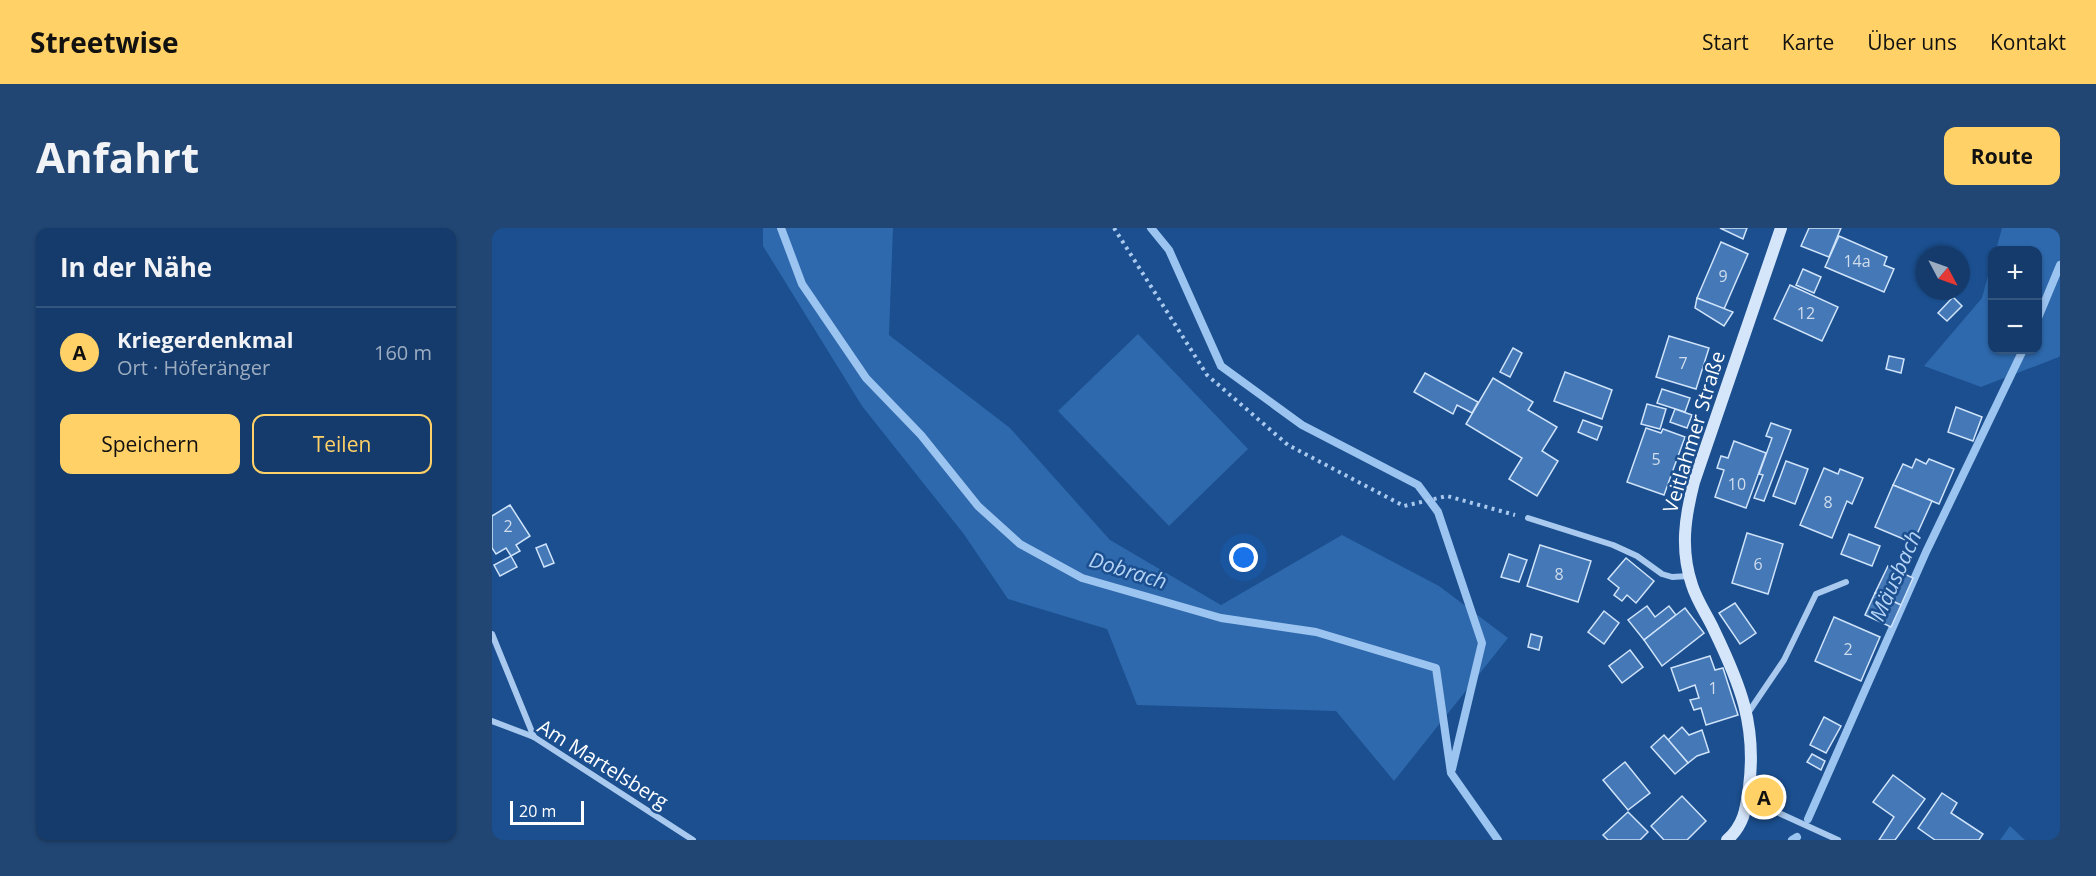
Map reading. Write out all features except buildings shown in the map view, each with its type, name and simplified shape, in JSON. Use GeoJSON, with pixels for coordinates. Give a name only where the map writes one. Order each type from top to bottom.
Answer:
{"type":"FeatureCollection","features":[{"type":"Feature","properties":{"kind":"street","name":"Veitlahmer Straße"},"geometry":{"type":"LineString","coordinates":[[1727,840],[1740,826],[1746,813],[1750,770],[1748,714],[1732,668],[1696,596],[1689,576],[1684,544],[1685,515],[1712,428],[1781,228]]}},
{"type":"Feature","properties":{"kind":"street"},"geometry":{"type":"LineString","coordinates":[[1528,518],[1613,545],[1637,556],[1662,574],[1672,577],[1689,576]]}},
{"type":"Feature","properties":{"kind":"street"},"geometry":{"type":"LineString","coordinates":[[1748,714],[1784,660],[1816,594],[1846,582]]}},
{"type":"Feature","properties":{"kind":"street"},"geometry":{"type":"LineString","coordinates":[[492,634],[534,737]]}},
{"type":"Feature","properties":{"kind":"street","name":"Am Martelsberg"},"geometry":{"type":"LineString","coordinates":[[492,721],[534,737],[693,840]]}},
{"type":"Feature","properties":{"kind":"street"},"geometry":{"type":"LineString","coordinates":[[1747,799],[1838,840]]}},
{"type":"Feature","properties":{"kind":"path"},"geometry":{"type":"LineString","coordinates":[[1114,228],[1207,375],[1288,445],[1404,506],[1447,496],[1528,518]]}},
{"type":"Feature","properties":{"kind":"shaded area"},"geometry":{"type":"Polygon","coordinates":[[[763,228],[893,228],[889,335],[1010,428],[1110,540],[1221,605],[1342,535],[1439,586],[1508,638],[1394,781],[1336,711],[1137,705],[1107,629],[1008,599],[963,533],[862,406],[763,246],[763,228]]]}},
{"type":"Feature","properties":{"kind":"shaded area"},"geometry":{"type":"Polygon","coordinates":[[[2002,228],[2060,228],[2060,355],[1981,387],[1924,366],[1982,298],[1988,276],[1988,354],[2042,354],[2042,246],[1997,246],[2002,228]]]}},
{"type":"Feature","properties":{"kind":"shaded area"},"geometry":{"type":"Polygon","coordinates":[[[1138,334],[1248,449],[1169,526],[1058,411],[1138,334]]]}},
{"type":"Feature","properties":{"kind":"shaded area"},"geometry":{"type":"Polygon","coordinates":[[[2010,826],[2025,840],[2000,840],[2010,826]]]}},
{"type":"Feature","properties":{"kind":"waterway","name":"Dobrach"},"geometry":{"type":"LineString","coordinates":[[781,228],[802,284],[866,378],[921,435],[978,506],[1020,544],[1082,578],[1221,618],[1316,632],[1436,668],[1451,773],[1498,840]]}},
{"type":"Feature","properties":{"kind":"waterway"},"geometry":{"type":"LineString","coordinates":[[1151,228],[1169,250],[1221,366],[1302,425],[1418,485],[1438,512],[1482,643],[1452,769]]}},
{"type":"Feature","properties":{"kind":"waterway","name":"Mäusbach"},"geometry":{"type":"LineString","coordinates":[[2042,308],[2060,265]]}},
{"type":"Feature","properties":{"kind":"waterway","name":"Mäusbach"},"geometry":{"type":"LineString","coordinates":[[1808,819],[1926,552],[2021,354]]}},
{"type":"Feature","properties":{"kind":"waterway"},"geometry":{"type":"LineString","coordinates":[[1792,840],[1797,837]]}},
{"type":"Feature","properties":{"kind":"place","name":"Kriegerdenkmal"},"geometry":{"type":"Point","coordinates":[1764,797]}}]}
